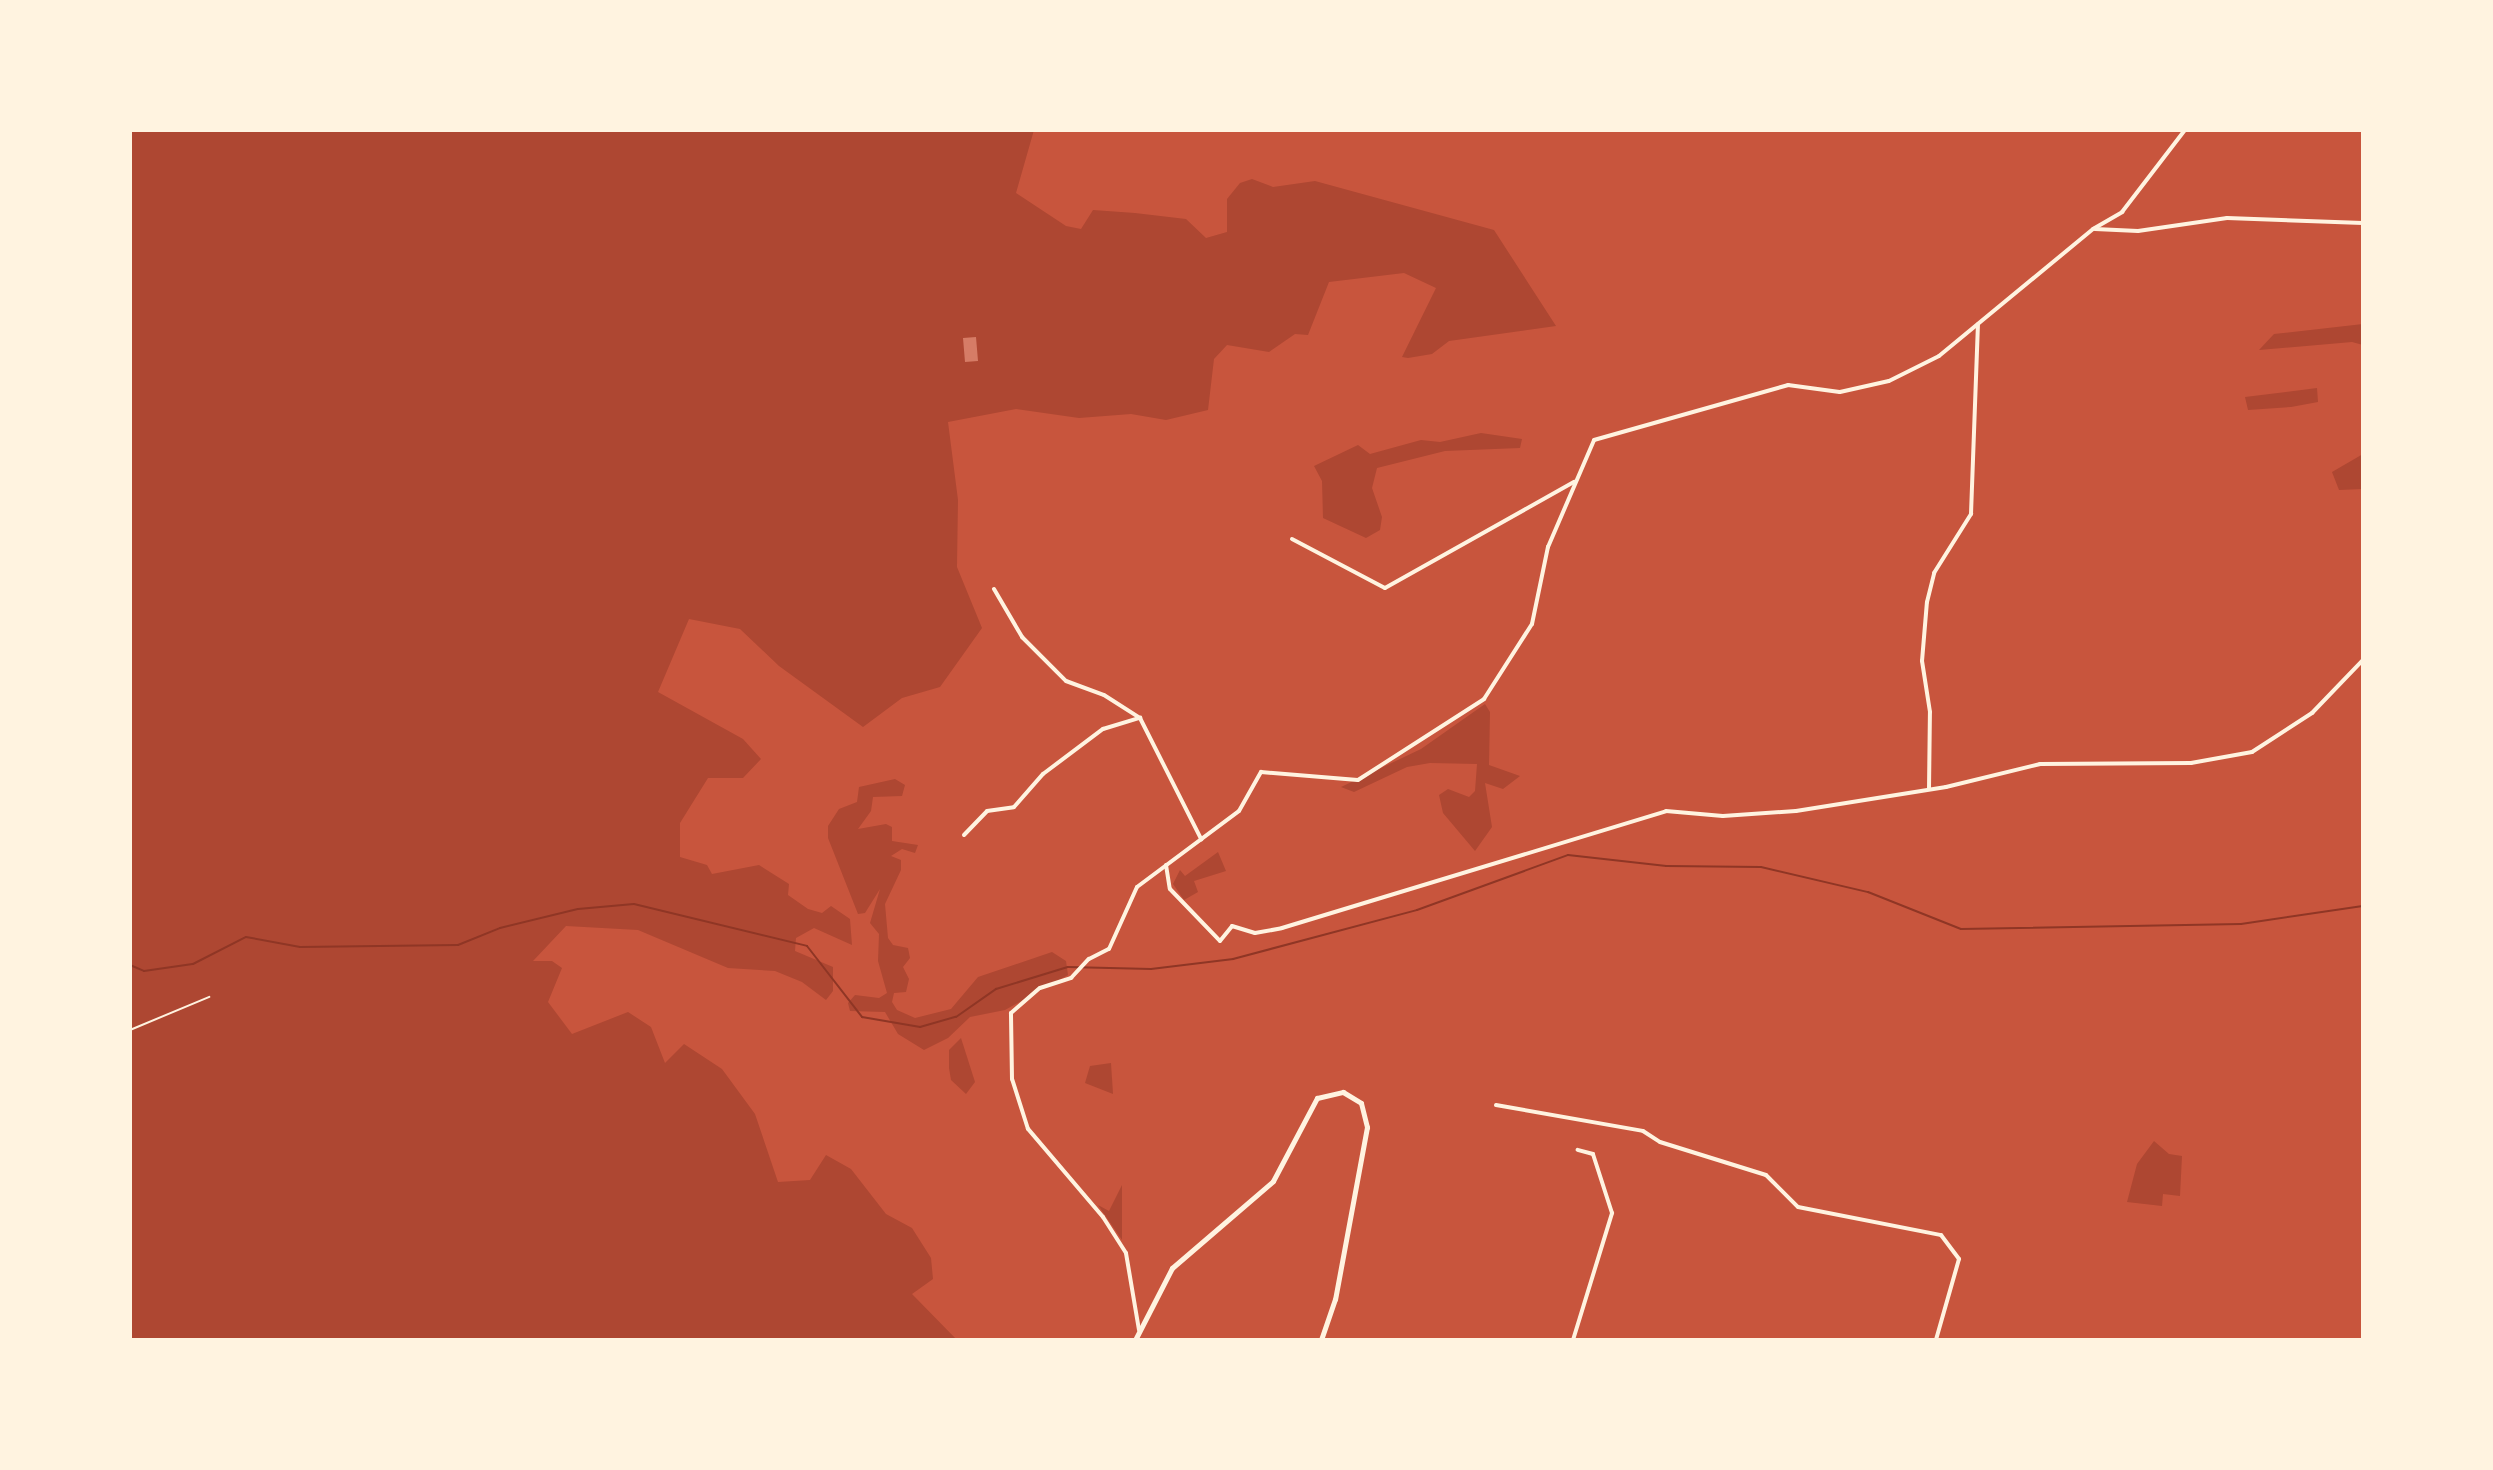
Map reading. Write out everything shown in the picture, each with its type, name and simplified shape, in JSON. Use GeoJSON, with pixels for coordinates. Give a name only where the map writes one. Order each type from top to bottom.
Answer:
{"type":"FeatureCollection","features":[{"type":"Feature","properties":{"kind":"street"},"geometry":{"type":"LineString","coordinates":[[1139,1330],[1126,1253],[1103,1217],[1028,1129],[1012,1079],[1011,1013],[1040,988],[1071,978],[1089,959],[1109,949],[1137,887],[1239,811],[1261,772],[1358,780],[1484,699],[1532,624],[1548,547],[1594,440],[1788,385],[1840,392],[1889,381],[1939,356],[2093,229],[2122,212],[2185,130]]}},
{"type":"Feature","properties":{"kind":"street"},"geometry":{"type":"LineString","coordinates":[[2093,229],[2138,231],[2227,218],[2363,223]]}},
{"type":"Feature","properties":{"kind":"street"},"geometry":{"type":"LineString","coordinates":[[1929,789],[1930,712],[1922,661],[1927,602],[1934,573],[1971,514],[1978,324]]}},
{"type":"Feature","properties":{"kind":"street"},"geometry":{"type":"LineString","coordinates":[[1292,539],[1385,588],[1576,481]]}},
{"type":"Feature","properties":{"kind":"street"},"geometry":{"type":"LineString","coordinates":[[994,589],[1022,637],[1066,681],[1104,695],[1140,718],[1201,839]]}},
{"type":"Feature","properties":{"kind":"street"},"geometry":{"type":"LineString","coordinates":[[1166,865],[1170,889],[1220,941],[1232,926],[1255,933],[1282,928],[1666,811],[1760,814],[1929,789],[2040,764],[2191,763],[2252,752],[2312,713],[2363,660]]}},
{"type":"Feature","properties":{"kind":"street"},"geometry":{"type":"LineString","coordinates":[[964,835],[987,811],[1014,807],[1043,774],[1103,729],[1140,718]]}},
{"type":"Feature","properties":{"kind":"street"},"geometry":{"type":"LineString","coordinates":[[1135,1340],[1163,1282],[1183,1255],[1273,1181],[1310,1106],[1326,1094],[1343,1092],[1361,1103],[1367,1127],[1335,1299],[1321,1340]]}},
{"type":"Feature","properties":{"kind":"street"},"geometry":{"type":"LineString","coordinates":[[1496,1105],[1643,1131],[1660,1142],[1766,1175],[1798,1207],[1941,1235],[1959,1259],[1936,1340]]}},
{"type":"Feature","properties":{"kind":"street"},"geometry":{"type":"LineString","coordinates":[[1573,1340],[1612,1213],[1593,1154],[1578,1150]]}},
{"type":"Feature","properties":{"kind":"path"},"geometry":{"type":"LineString","coordinates":[[130,1030],[209,997]]}},
{"type":"Feature","properties":{"kind":"shaded area"},"geometry":{"type":"Polygon","coordinates":[[[130,130],[1034,130],[1016,193],[1066,226],[1081,229],[1093,210],[1135,213],[1186,219],[1206,238],[1227,232],[1227,199],[1240,183],[1252,179],[1273,187],[1315,181],[1494,230],[1556,326],[1449,341],[1432,354],[1402,357],[1436,288],[1404,273],[1329,282],[1308,335],[1295,334],[1269,352],[1227,345],[1214,359],[1208,410],[1166,420],[1131,414],[1079,418],[1016,409],[948,422],[958,500],[957,567],[982,628],[940,687],[902,698],[863,727],[779,666],[740,629],[689,619],[658,692],[743,739],[761,759],[743,778],[708,778],[680,823],[680,857],[707,865],[712,874],[759,865],[789,884],[788,895],[808,909],[822,913],[831,906],[850,919],[852,945],[814,928],[796,938],[795,951],[833,967],[833,991],[826,1000],[802,982],[775,971],[728,968],[638,930],[566,926],[533,961],[552,961],[562,968],[548,1002],[572,1034],[628,1012],[651,1027],[665,1063],[684,1044],[722,1069],[755,1114],[778,1182],[810,1180],[826,1155],[851,1169],[886,1214],[912,1228],[931,1258],[933,1279],[912,1294],[957,1340],[130,1340],[130,130]]]}},
{"type":"Feature","properties":{"kind":"shaded area"},"geometry":{"type":"Polygon","coordinates":[[[2363,324],[2363,345],[2352,342],[2259,350],[2274,334],[2363,324]]]}},
{"type":"Feature","properties":{"kind":"shaded area"},"geometry":{"type":"Polygon","coordinates":[[[2317,388],[2318,402],[2291,407],[2248,410],[2245,397],[2317,388]]]}},
{"type":"Feature","properties":{"kind":"shaded area"},"geometry":{"type":"Polygon","coordinates":[[[1481,433],[1522,439],[1520,448],[1445,451],[1377,468],[1372,488],[1382,517],[1380,530],[1366,538],[1323,518],[1322,481],[1314,466],[1358,445],[1370,454],[1421,440],[1440,442],[1481,433]]]}},
{"type":"Feature","properties":{"kind":"shaded area"},"geometry":{"type":"Polygon","coordinates":[[[2363,454],[2363,489],[2339,490],[2332,472],[2363,454]]]}},
{"type":"Feature","properties":{"kind":"shaded area"},"geometry":{"type":"Polygon","coordinates":[[[1485,704],[1490,712],[1489,765],[1520,776],[1503,789],[1485,783],[1492,827],[1475,851],[1443,813],[1439,795],[1448,789],[1469,797],[1475,791],[1477,764],[1430,763],[1407,767],[1354,792],[1341,787],[1421,749],[1485,704]]]}},
{"type":"Feature","properties":{"kind":"shaded area"},"geometry":{"type":"Polygon","coordinates":[[[895,779],[905,785],[902,796],[873,797],[871,811],[858,829],[886,824],[892,827],[892,841],[918,845],[915,853],[902,849],[891,856],[901,860],[901,870],[885,904],[888,938],[893,945],[908,948],[910,958],[903,967],[909,979],[906,992],[894,993],[892,1002],[897,1010],[915,1018],[951,1009],[978,977],[1052,952],[1066,961],[1068,975],[1005,1010],[970,1017],[948,1038],[924,1050],[898,1034],[885,1012],[850,1011],[848,1003],[855,995],[879,998],[887,993],[878,961],[879,934],[870,923],[880,889],[865,913],[858,914],[828,838],[828,826],[839,809],[857,802],[859,787],[895,779]]]}},
{"type":"Feature","properties":{"kind":"shaded area"},"geometry":{"type":"Polygon","coordinates":[[[1218,852],[1226,871],[1194,881],[1198,892],[1184,900],[1173,884],[1180,870],[1185,876],[1218,852]]]}},
{"type":"Feature","properties":{"kind":"shaded area"},"geometry":{"type":"Polygon","coordinates":[[[961,1038],[975,1082],[966,1094],[951,1080],[949,1068],[949,1050],[961,1038]]]}},
{"type":"Feature","properties":{"kind":"shaded area"},"geometry":{"type":"Polygon","coordinates":[[[1111,1063],[1113,1094],[1085,1083],[1090,1066],[1111,1063]]]}},
{"type":"Feature","properties":{"kind":"shaded area"},"geometry":{"type":"Polygon","coordinates":[[[2154,1141],[2169,1154],[2182,1156],[2180,1196],[2163,1194],[2162,1206],[2127,1202],[2137,1164],[2154,1141]]]}},
{"type":"Feature","properties":{"kind":"shaded area"},"geometry":{"type":"Polygon","coordinates":[[[1122,1185],[1122,1240],[1098,1205],[1109,1211],[1122,1185]]]}},
{"type":"Feature","properties":{"kind":"building"},"geometry":{"type":"Polygon","coordinates":[[[976,337],[978,361],[965,362],[963,338],[976,337]]]}},
{"type":"Feature","properties":{"kind":"waterway"},"geometry":{"type":"LineString","coordinates":[[130,965],[144,971],[193,964],[246,937],[300,947],[458,945],[500,928],[578,909],[634,904],[807,946],[862,1017],[920,1027],[956,1017],[996,989],[1068,967],[1151,969],[1233,959],[1417,910],[1568,855],[1666,866],[1761,867],[1868,892],[1961,929],[2241,924],[2363,906]]}}]}
